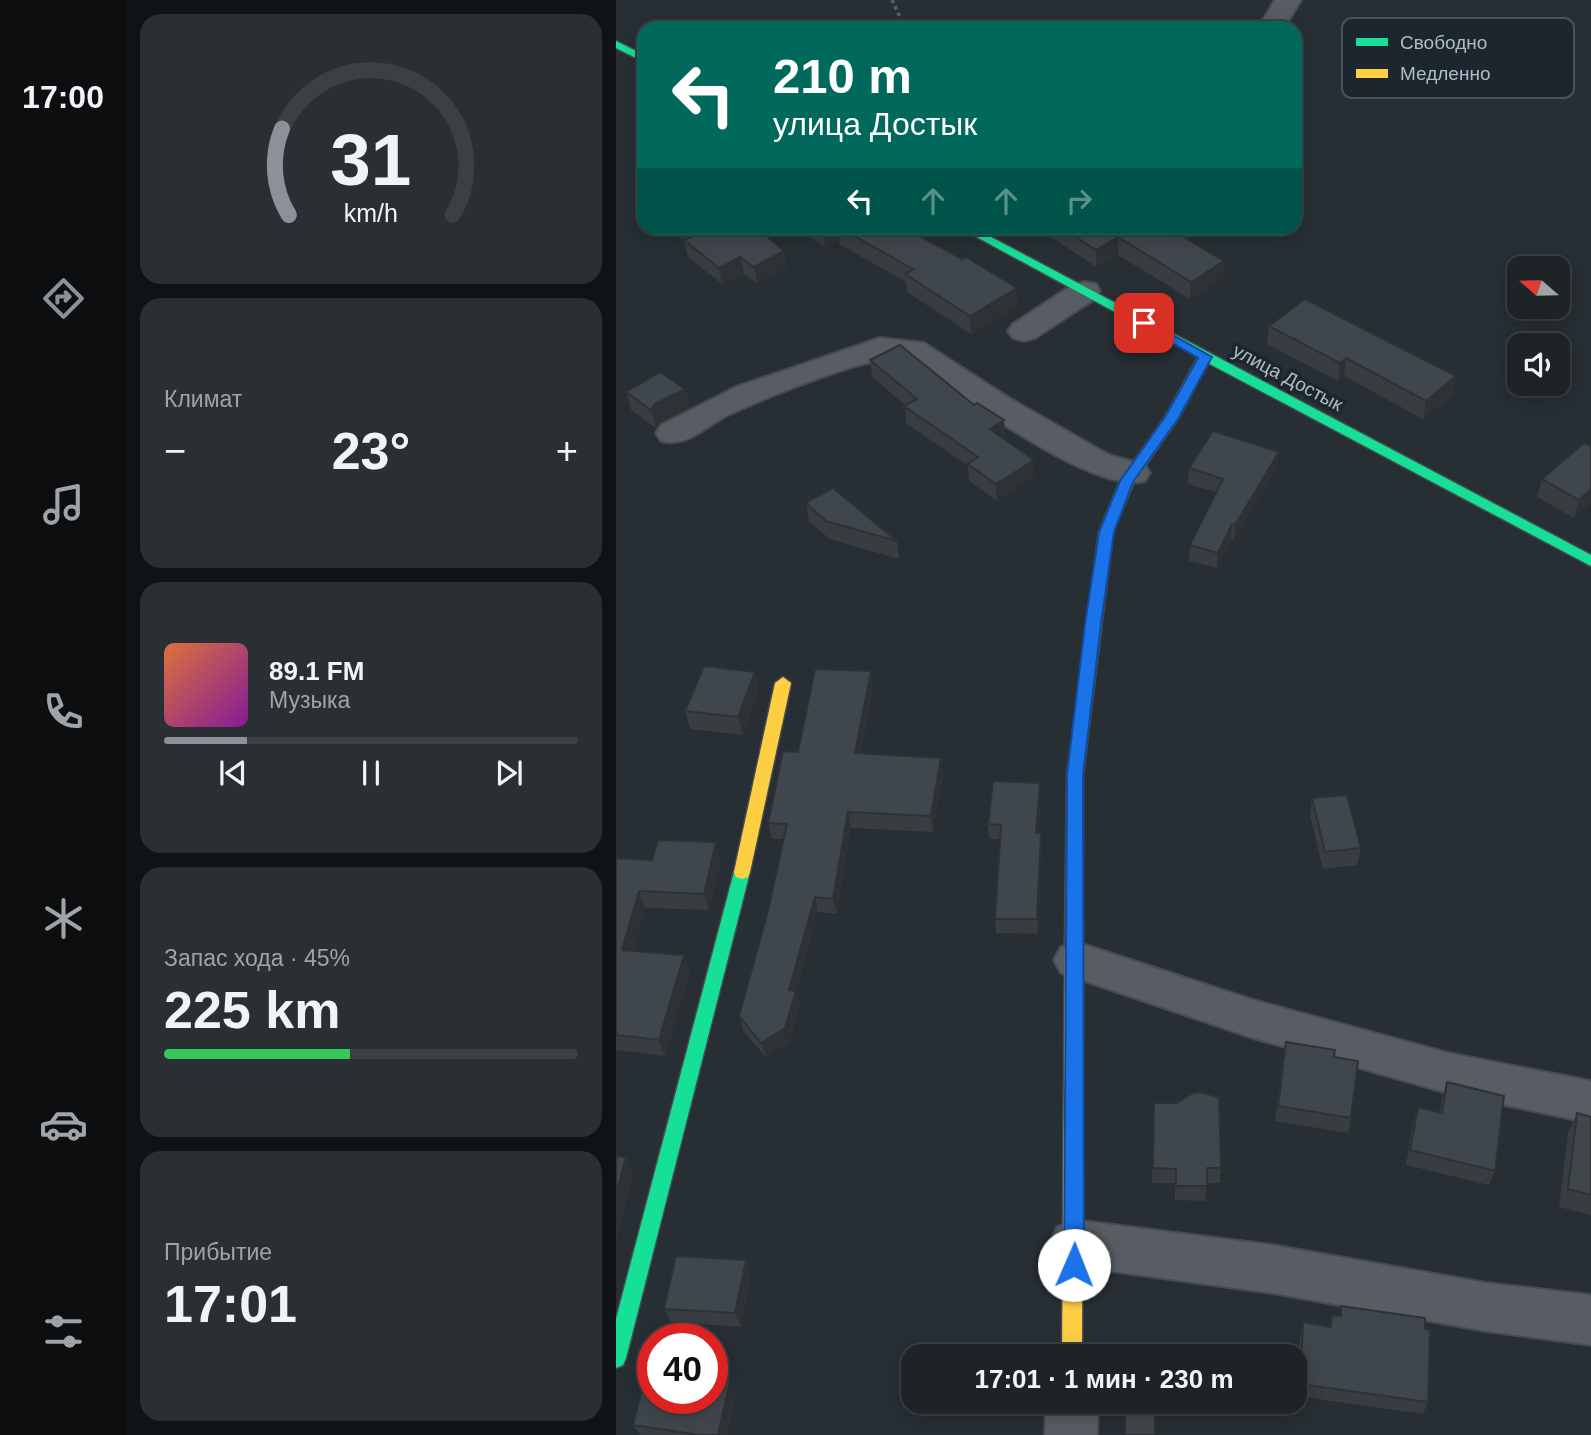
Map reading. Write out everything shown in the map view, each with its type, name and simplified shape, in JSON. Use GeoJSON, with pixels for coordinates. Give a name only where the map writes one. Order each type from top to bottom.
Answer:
{"type":"FeatureCollection","features":[{"type":"Feature","properties":{"kind":"street"},"geometry":{"type":"LineString","coordinates":[[1275,21],[1288,0]]}},
{"type":"Feature","properties":{"kind":"street"},"geometry":{"type":"LineString","coordinates":[[616,44],[637,55]]}},
{"type":"Feature","properties":{"kind":"street","name":"улица Достык"},"geometry":{"type":"LineString","coordinates":[[979,235],[1591,561]]}},
{"type":"Feature","properties":{"kind":"street"},"geometry":{"type":"LineString","coordinates":[[1024,331],[1085,291]]}},
{"type":"Feature","properties":{"kind":"street"},"geometry":{"type":"LineString","coordinates":[[673,433],[714,409],[747,394],[856,355],[880,348],[896,348],[913,350],[935,362],[998,405],[1098,464],[1133,473]]}},
{"type":"Feature","properties":{"kind":"street"},"geometry":{"type":"LineString","coordinates":[[1072,1344],[1075,775],[1107,532],[1127,481],[1171,419],[1205,357]]}},
{"type":"Feature","properties":{"kind":"street"},"geometry":{"type":"LineString","coordinates":[[616,1358],[734,907],[783,683]]}},
{"type":"Feature","properties":{"kind":"street"},"geometry":{"type":"LineString","coordinates":[[1076,960],[1253,1020],[1448,1073],[1591,1102]]}},
{"type":"Feature","properties":{"kind":"street"},"geometry":{"type":"LineString","coordinates":[[1074,1242],[1272,1269],[1486,1307],[1591,1320]]}},
{"type":"Feature","properties":{"kind":"street"},"geometry":{"type":"LineString","coordinates":[[1071,1435],[1072,1414]]}},
{"type":"Feature","properties":{"kind":"path"},"geometry":{"type":"LineString","coordinates":[[892,0],[902,21]]}},
{"type":"Feature","properties":{"kind":"building"},"geometry":{"type":"Polygon","coordinates":[[[765,235],[784,251],[754,267],[740,257],[719,268],[684,240],[693,236],[765,235]]]}},
{"type":"Feature","properties":{"kind":"building"},"geometry":{"type":"Polygon","coordinates":[[[852,235],[918,235],[962,259],[966,257],[1017,288],[970,316],[905,274],[913,269],[852,235]]]}},
{"type":"Feature","properties":{"kind":"building"},"geometry":{"type":"Polygon","coordinates":[[[1073,235],[1180,235],[1224,261],[1191,282],[1118,237],[1096,250],[1073,235]]]}},
{"type":"Feature","properties":{"kind":"building"},"geometry":{"type":"Polygon","coordinates":[[[1305,299],[1456,376],[1426,401],[1346,358],[1340,363],[1269,326],[1305,299]]]}},
{"type":"Feature","properties":{"kind":"building"},"geometry":{"type":"Polygon","coordinates":[[[900,345],[974,405],[977,403],[1004,420],[990,429],[1034,460],[996,484],[968,464],[978,457],[904,406],[917,399],[870,360],[900,345]]]}},
{"type":"Feature","properties":{"kind":"building"},"geometry":{"type":"Polygon","coordinates":[[[660,372],[685,389],[655,404],[651,410],[626,392],[660,372]]]}},
{"type":"Feature","properties":{"kind":"building"},"geometry":{"type":"Polygon","coordinates":[[[1213,431],[1279,452],[1235,525],[1232,524],[1218,553],[1190,545],[1223,479],[1189,468],[1213,431]]]}},
{"type":"Feature","properties":{"kind":"building"},"geometry":{"type":"Polygon","coordinates":[[[1584,443],[1591,446],[1591,489],[1579,500],[1542,479],[1584,443]]]}},
{"type":"Feature","properties":{"kind":"building"},"geometry":{"type":"Polygon","coordinates":[[[833,488],[897,541],[826,521],[806,503],[833,488]]]}},
{"type":"Feature","properties":{"kind":"building"},"geometry":{"type":"Polygon","coordinates":[[[704,666],[755,672],[738,717],[685,711],[704,666]]]}},
{"type":"Feature","properties":{"kind":"building"},"geometry":{"type":"Polygon","coordinates":[[[815,669],[871,671],[855,753],[941,758],[931,816],[848,812],[833,899],[815,897],[789,990],[796,991],[785,1028],[761,1043],[739,1016],[767,915],[787,824],[768,823],[783,751],[798,752],[815,669]]]}},
{"type":"Feature","properties":{"kind":"building"},"geometry":{"type":"Polygon","coordinates":[[[993,781],[1040,783],[1036,833],[1041,833],[1037,919],[995,919],[1001,825],[988,824],[993,781]]]}},
{"type":"Feature","properties":{"kind":"building"},"geometry":{"type":"Polygon","coordinates":[[[1347,795],[1361,848],[1325,852],[1312,798],[1347,795]]]}},
{"type":"Feature","properties":{"kind":"building"},"geometry":{"type":"Polygon","coordinates":[[[658,840],[716,842],[704,894],[639,891],[622,950],[684,955],[659,1040],[616,1035],[616,858],[652,860],[658,840]]]}},
{"type":"Feature","properties":{"kind":"building"},"geometry":{"type":"Polygon","coordinates":[[[1286,1042],[1335,1050],[1334,1057],[1358,1061],[1351,1118],[1278,1106],[1286,1042]]]}},
{"type":"Feature","properties":{"kind":"building"},"geometry":{"type":"Polygon","coordinates":[[[1447,1082],[1504,1096],[1495,1171],[1410,1150],[1418,1107],[1442,1113],[1447,1082]]]}},
{"type":"Feature","properties":{"kind":"building"},"geometry":{"type":"Polygon","coordinates":[[[1193,1093],[1219,1097],[1221,1168],[1207,1168],[1207,1186],[1176,1186],[1176,1169],[1153,1168],[1154,1103],[1177,1103],[1193,1093]]]}},
{"type":"Feature","properties":{"kind":"building"},"geometry":{"type":"Polygon","coordinates":[[[1577,1113],[1591,1117],[1591,1195],[1568,1189],[1577,1113]]]}},
{"type":"Feature","properties":{"kind":"building"},"geometry":{"type":"Polygon","coordinates":[[[616,1156],[626,1157],[616,1195],[616,1156]]]}},
{"type":"Feature","properties":{"kind":"building"},"geometry":{"type":"Polygon","coordinates":[[[676,1256],[746,1260],[735,1313],[664,1309],[676,1256]]]}},
{"type":"Feature","properties":{"kind":"building"},"geometry":{"type":"Polygon","coordinates":[[[1341,1306],[1425,1318],[1425,1329],[1430,1330],[1428,1402],[1307,1385],[1307,1344],[1302,1344],[1303,1322],[1331,1327],[1332,1315],[1341,1316],[1341,1306]]]}},
{"type":"Feature","properties":{"kind":"building"},"geometry":{"type":"Polygon","coordinates":[[[637,1409],[637,1414],[723,1414],[718,1435],[699,1435],[633,1425],[637,1409]]]}},
{"type":"Feature","properties":{"kind":"building"},"geometry":{"type":"Polygon","coordinates":[[[1125,1414],[1155,1414],[1155,1435],[1125,1435],[1125,1414]]]}},
{"type":"Feature","properties":{"kind":"traffic: fast"},"geometry":{"type":"LineString","coordinates":[[616,44],[637,55]]}},
{"type":"Feature","properties":{"kind":"traffic: fast"},"geometry":{"type":"LineString","coordinates":[[979,235],[1591,561]]}},
{"type":"Feature","properties":{"kind":"traffic: fast"},"geometry":{"type":"LineString","coordinates":[[1074,941],[1075,775],[1106,532],[1127,481],[1171,419],[1205,357]]}},
{"type":"Feature","properties":{"kind":"traffic: fast"},"geometry":{"type":"LineString","coordinates":[[616,1358],[742,872]]}},
{"type":"Feature","properties":{"kind":"traffic: slow"},"geometry":{"type":"LineString","coordinates":[[742,872],[783,683]]}},
{"type":"Feature","properties":{"kind":"traffic: slow"},"geometry":{"type":"LineString","coordinates":[[1072,1344],[1074,941]]}},
{"type":"Feature","properties":{"kind":"route"},"geometry":{"type":"LineString","coordinates":[[1074,1265],[1075,775],[1093,624],[1107,532],[1127,481],[1171,419],[1205,357],[1144,323]]}}]}
